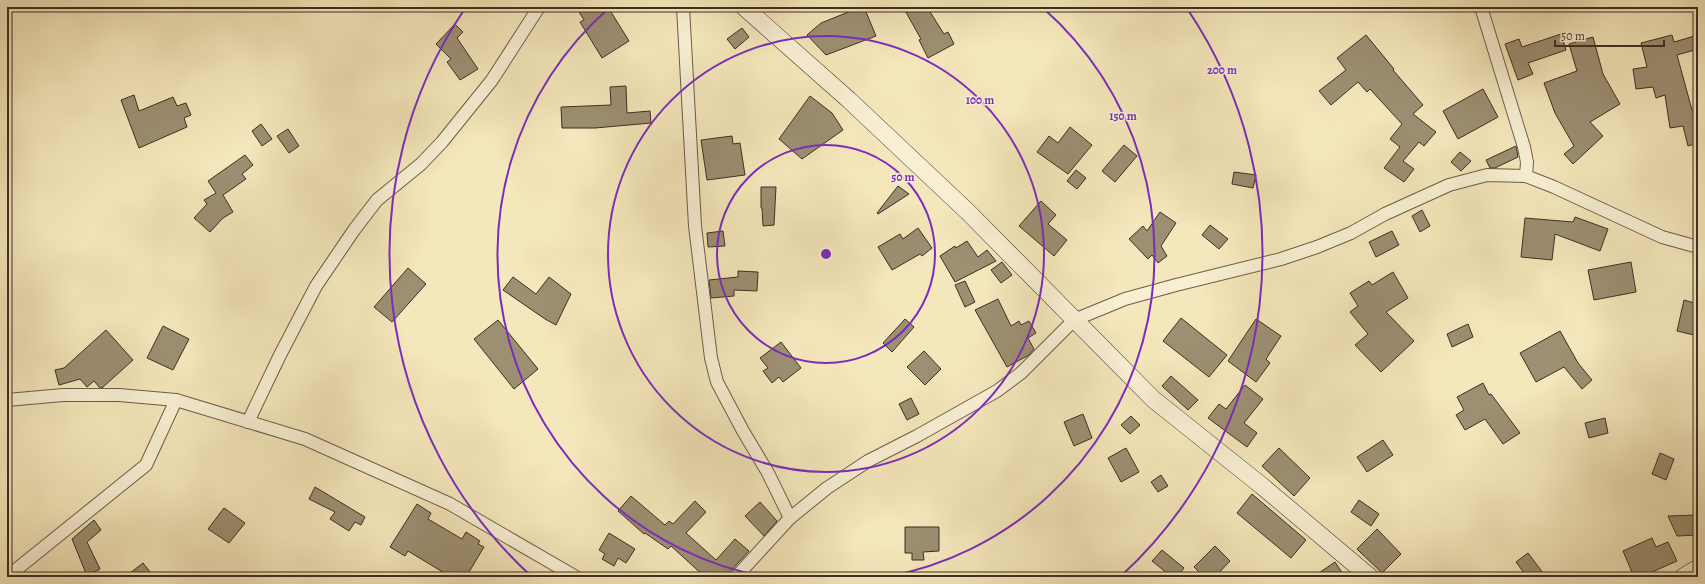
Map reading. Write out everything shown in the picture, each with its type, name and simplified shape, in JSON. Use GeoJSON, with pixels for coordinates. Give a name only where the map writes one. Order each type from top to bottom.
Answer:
{"type":"FeatureCollection","features":[{"type":"Feature","properties":{"kind":"main road"},"geometry":{"type":"LineString","coordinates":[[744,7],[848,100],[968,212],[1153,399],[1262,486],[1370,577]]}},
{"type":"Feature","properties":{"kind":"main road"},"geometry":{"type":"LineString","coordinates":[[1683,577],[1698,568]]}},
{"type":"Feature","properties":{"kind":"street"},"geometry":{"type":"LineString","coordinates":[[248,422],[280,355],[316,286],[354,230],[377,200],[421,164],[442,142],[492,80],[539,7]]}},
{"type":"Feature","properties":{"kind":"street"},"geometry":{"type":"LineString","coordinates":[[682,7],[695,226],[711,358],[717,382],[743,431],[768,473],[790,518]]}},
{"type":"Feature","properties":{"kind":"street"},"geometry":{"type":"LineString","coordinates":[[1481,7],[1524,146],[1527,162],[1526,176]]}},
{"type":"Feature","properties":{"kind":"street"},"geometry":{"type":"LineString","coordinates":[[736,577],[790,518],[827,488],[868,461],[917,436],[997,391],[1021,373],[1074,320],[1125,299],[1281,259],[1317,247],[1351,233],[1385,214],[1449,185],[1486,175],[1526,176],[1662,238],[1698,247]]}},
{"type":"Feature","properties":{"kind":"street"},"geometry":{"type":"LineString","coordinates":[[7,400],[71,394],[119,395],[176,400],[248,422],[305,440],[450,504],[576,577]]}},
{"type":"Feature","properties":{"kind":"street"},"geometry":{"type":"LineString","coordinates":[[7,577],[22,572],[146,464],[176,400]]}},
{"type":"Feature","properties":{"kind":"building"},"geometry":{"type":"Polygon","coordinates":[[[576,7],[608,7],[629,41],[602,58],[580,22],[584,20],[576,7]]]}},
{"type":"Feature","properties":{"kind":"building"},"geometry":{"type":"Polygon","coordinates":[[[864,7],[876,36],[826,55],[807,35],[821,23],[864,7]]]}},
{"type":"Feature","properties":{"kind":"building"},"geometry":{"type":"Polygon","coordinates":[[[903,7],[927,7],[944,34],[948,32],[954,44],[928,58],[919,40],[921,39],[903,7]]]}},
{"type":"Feature","properties":{"kind":"building"},"geometry":{"type":"Polygon","coordinates":[[[455,24],[463,32],[457,38],[478,69],[460,80],[447,62],[451,59],[436,44],[455,24]]]}},
{"type":"Feature","properties":{"kind":"building"},"geometry":{"type":"Polygon","coordinates":[[[742,28],[749,37],[735,49],[727,39],[742,28]]]}},
{"type":"Feature","properties":{"kind":"building"},"geometry":{"type":"Polygon","coordinates":[[[1561,34],[1566,50],[1528,63],[1533,74],[1518,80],[1505,44],[1519,39],[1522,47],[1561,34]]]}},
{"type":"Feature","properties":{"kind":"building"},"geometry":{"type":"Polygon","coordinates":[[[1366,35],[1423,105],[1413,114],[1436,132],[1424,146],[1419,142],[1403,161],[1414,169],[1404,182],[1384,168],[1400,147],[1390,139],[1402,124],[1370,89],[1367,92],[1358,82],[1331,105],[1319,91],[1346,70],[1337,58],[1366,35]]]}},
{"type":"Feature","properties":{"kind":"building"},"geometry":{"type":"Polygon","coordinates":[[[1672,35],[1674,42],[1698,35],[1698,49],[1677,55],[1692,110],[1696,109],[1698,116],[1698,143],[1688,146],[1683,126],[1670,128],[1665,95],[1656,98],[1653,87],[1636,89],[1633,69],[1647,67],[1641,43],[1672,35]]]}},
{"type":"Feature","properties":{"kind":"building"},"geometry":{"type":"Polygon","coordinates":[[[1593,37],[1603,74],[1620,104],[1590,122],[1603,136],[1573,164],[1564,154],[1574,146],[1555,113],[1544,83],[1577,71],[1569,44],[1593,37]]]}},
{"type":"Feature","properties":{"kind":"building"},"geometry":{"type":"Polygon","coordinates":[[[626,86],[627,113],[650,111],[651,123],[595,128],[562,128],[561,107],[611,105],[610,87],[626,86]]]}},
{"type":"Feature","properties":{"kind":"building"},"geometry":{"type":"Polygon","coordinates":[[[1483,89],[1498,117],[1458,139],[1443,111],[1483,89]]]}},
{"type":"Feature","properties":{"kind":"building"},"geometry":{"type":"Polygon","coordinates":[[[134,95],[139,111],[173,97],[177,106],[186,103],[191,115],[184,118],[187,127],[139,148],[121,100],[134,95]]]}},
{"type":"Feature","properties":{"kind":"building"},"geometry":{"type":"Polygon","coordinates":[[[810,96],[832,113],[843,130],[802,159],[779,139],[810,96]]]}},
{"type":"Feature","properties":{"kind":"building"},"geometry":{"type":"Polygon","coordinates":[[[261,124],[272,139],[262,146],[252,131],[261,124]]]}},
{"type":"Feature","properties":{"kind":"building"},"geometry":{"type":"Polygon","coordinates":[[[1070,127],[1092,145],[1068,174],[1037,152],[1049,136],[1058,143],[1070,127]]]}},
{"type":"Feature","properties":{"kind":"building"},"geometry":{"type":"Polygon","coordinates":[[[288,129],[299,146],[289,153],[277,136],[288,129]]]}},
{"type":"Feature","properties":{"kind":"building"},"geometry":{"type":"Polygon","coordinates":[[[732,136],[733,144],[740,143],[745,175],[707,180],[701,140],[732,136]]]}},
{"type":"Feature","properties":{"kind":"building"},"geometry":{"type":"Polygon","coordinates":[[[1124,145],[1137,156],[1115,182],[1102,171],[1124,145]]]}},
{"type":"Feature","properties":{"kind":"building"},"geometry":{"type":"Polygon","coordinates":[[[1516,146],[1518,157],[1495,168],[1490,168],[1486,160],[1516,146]]]}},
{"type":"Feature","properties":{"kind":"building"},"geometry":{"type":"Polygon","coordinates":[[[1460,152],[1471,161],[1461,171],[1451,162],[1460,152]]]}},
{"type":"Feature","properties":{"kind":"building"},"geometry":{"type":"Polygon","coordinates":[[[245,155],[253,165],[242,174],[246,179],[223,195],[233,212],[223,218],[210,232],[194,218],[207,204],[204,200],[216,193],[208,181],[245,155]]]}},
{"type":"Feature","properties":{"kind":"building"},"geometry":{"type":"Polygon","coordinates":[[[1076,170],[1086,178],[1077,189],[1067,181],[1076,170]]]}},
{"type":"Feature","properties":{"kind":"building"},"geometry":{"type":"Polygon","coordinates":[[[1234,172],[1256,175],[1253,188],[1232,184],[1234,172]]]}},
{"type":"Feature","properties":{"kind":"building"},"geometry":{"type":"Polygon","coordinates":[[[898,186],[909,194],[878,214],[877,213],[898,186]]]}},
{"type":"Feature","properties":{"kind":"building"},"geometry":{"type":"Polygon","coordinates":[[[761,187],[776,187],[774,225],[763,226],[761,187]]]}},
{"type":"Feature","properties":{"kind":"building"},"geometry":{"type":"Polygon","coordinates":[[[1041,201],[1056,215],[1048,224],[1067,240],[1054,256],[1019,226],[1041,201]]]}},
{"type":"Feature","properties":{"kind":"building"},"geometry":{"type":"Polygon","coordinates":[[[1422,210],[1430,226],[1420,232],[1412,216],[1422,210]]]}},
{"type":"Feature","properties":{"kind":"building"},"geometry":{"type":"Polygon","coordinates":[[[1160,212],[1176,223],[1161,246],[1167,256],[1158,263],[1152,255],[1148,259],[1129,239],[1143,226],[1147,231],[1160,212]]]}},
{"type":"Feature","properties":{"kind":"building"},"geometry":{"type":"Polygon","coordinates":[[[1575,217],[1608,229],[1600,251],[1555,234],[1552,260],[1521,257],[1525,218],[1573,222],[1575,217]]]}},
{"type":"Feature","properties":{"kind":"building"},"geometry":{"type":"Polygon","coordinates":[[[1210,225],[1228,239],[1219,249],[1202,235],[1210,225]]]}},
{"type":"Feature","properties":{"kind":"building"},"geometry":{"type":"Polygon","coordinates":[[[918,228],[932,248],[922,256],[920,254],[892,270],[878,247],[900,234],[903,239],[918,228]]]}},
{"type":"Feature","properties":{"kind":"building"},"geometry":{"type":"Polygon","coordinates":[[[723,231],[725,246],[708,247],[707,233],[723,231]]]}},
{"type":"Feature","properties":{"kind":"building"},"geometry":{"type":"Polygon","coordinates":[[[1392,231],[1399,245],[1376,257],[1369,242],[1392,231]]]}},
{"type":"Feature","properties":{"kind":"building"},"geometry":{"type":"Polygon","coordinates":[[[967,241],[978,257],[987,250],[996,261],[955,282],[940,256],[955,246],[956,248],[967,241]]]}},
{"type":"Feature","properties":{"kind":"building"},"geometry":{"type":"Polygon","coordinates":[[[1002,262],[1012,275],[1001,283],[991,270],[1002,262]]]}},
{"type":"Feature","properties":{"kind":"building"},"geometry":{"type":"Polygon","coordinates":[[[1631,262],[1636,292],[1594,300],[1588,270],[1631,262]]]}},
{"type":"Feature","properties":{"kind":"building"},"geometry":{"type":"Polygon","coordinates":[[[408,268],[426,284],[392,322],[374,307],[408,268]]]}},
{"type":"Feature","properties":{"kind":"building"},"geometry":{"type":"Polygon","coordinates":[[[738,271],[758,272],[757,291],[734,290],[734,296],[711,298],[709,280],[738,277],[738,271]]]}},
{"type":"Feature","properties":{"kind":"building"},"geometry":{"type":"Polygon","coordinates":[[[1393,272],[1408,298],[1386,312],[1414,341],[1381,372],[1355,345],[1368,334],[1350,312],[1358,306],[1350,293],[1369,281],[1372,285],[1393,272]]]}},
{"type":"Feature","properties":{"kind":"building"},"geometry":{"type":"Polygon","coordinates":[[[513,277],[536,294],[549,277],[571,294],[556,325],[503,290],[513,277]]]}},
{"type":"Feature","properties":{"kind":"building"},"geometry":{"type":"Polygon","coordinates":[[[965,281],[975,302],[965,307],[955,285],[965,281]]]}},
{"type":"Feature","properties":{"kind":"building"},"geometry":{"type":"Polygon","coordinates":[[[998,299],[1011,326],[1019,321],[1021,325],[1029,321],[1036,333],[1028,338],[1034,349],[1029,355],[1007,367],[975,310],[998,299]]]}},
{"type":"Feature","properties":{"kind":"building"},"geometry":{"type":"Polygon","coordinates":[[[1684,300],[1698,304],[1698,336],[1677,331],[1684,300]]]}},
{"type":"Feature","properties":{"kind":"building"},"geometry":{"type":"Polygon","coordinates":[[[1181,318],[1227,355],[1209,377],[1163,341],[1181,318]]]}},
{"type":"Feature","properties":{"kind":"building"},"geometry":{"type":"Polygon","coordinates":[[[905,319],[914,327],[892,352],[883,343],[905,319]]]}},
{"type":"Feature","properties":{"kind":"building"},"geometry":{"type":"Polygon","coordinates":[[[1256,319],[1281,336],[1266,359],[1270,363],[1256,382],[1228,361],[1256,319]]]}},
{"type":"Feature","properties":{"kind":"building"},"geometry":{"type":"Polygon","coordinates":[[[498,320],[538,369],[514,389],[474,339],[498,320]]]}},
{"type":"Feature","properties":{"kind":"building"},"geometry":{"type":"Polygon","coordinates":[[[1468,324],[1473,337],[1452,347],[1447,334],[1468,324]]]}},
{"type":"Feature","properties":{"kind":"building"},"geometry":{"type":"Polygon","coordinates":[[[163,326],[189,339],[173,370],[147,358],[163,326]]]}},
{"type":"Feature","properties":{"kind":"building"},"geometry":{"type":"Polygon","coordinates":[[[106,330],[133,360],[102,388],[100,388],[94,381],[87,387],[80,379],[59,385],[55,370],[64,368],[106,330]]]}},
{"type":"Feature","properties":{"kind":"building"},"geometry":{"type":"Polygon","coordinates":[[[1560,331],[1578,363],[1592,380],[1582,389],[1564,367],[1536,382],[1520,353],[1560,331]]]}},
{"type":"Feature","properties":{"kind":"building"},"geometry":{"type":"Polygon","coordinates":[[[781,342],[801,368],[783,382],[779,377],[772,383],[763,371],[768,368],[760,358],[781,342]]]}},
{"type":"Feature","properties":{"kind":"building"},"geometry":{"type":"Polygon","coordinates":[[[924,351],[941,369],[925,385],[907,367],[924,351]]]}},
{"type":"Feature","properties":{"kind":"building"},"geometry":{"type":"Polygon","coordinates":[[[1171,376],[1198,400],[1188,410],[1162,386],[1171,376]]]}},
{"type":"Feature","properties":{"kind":"building"},"geometry":{"type":"Polygon","coordinates":[[[1483,383],[1489,395],[1491,394],[1520,433],[1503,444],[1485,419],[1465,430],[1456,415],[1464,410],[1457,397],[1483,383]]]}},
{"type":"Feature","properties":{"kind":"building"},"geometry":{"type":"Polygon","coordinates":[[[1245,385],[1263,399],[1244,423],[1257,433],[1247,447],[1208,418],[1219,404],[1226,409],[1245,385]]]}},
{"type":"Feature","properties":{"kind":"building"},"geometry":{"type":"Polygon","coordinates":[[[911,398],[919,414],[907,420],[899,404],[911,398]]]}},
{"type":"Feature","properties":{"kind":"building"},"geometry":{"type":"Polygon","coordinates":[[[1083,414],[1092,438],[1074,446],[1064,422],[1083,414]]]}},
{"type":"Feature","properties":{"kind":"building"},"geometry":{"type":"Polygon","coordinates":[[[1131,416],[1140,425],[1130,434],[1121,425],[1131,416]]]}},
{"type":"Feature","properties":{"kind":"building"},"geometry":{"type":"Polygon","coordinates":[[[1605,418],[1608,433],[1589,438],[1585,423],[1605,418]]]}},
{"type":"Feature","properties":{"kind":"building"},"geometry":{"type":"Polygon","coordinates":[[[1383,440],[1393,455],[1367,472],[1357,457],[1383,440]]]}},
{"type":"Feature","properties":{"kind":"building"},"geometry":{"type":"Polygon","coordinates":[[[1126,448],[1139,472],[1121,482],[1108,458],[1126,448]]]}},
{"type":"Feature","properties":{"kind":"building"},"geometry":{"type":"Polygon","coordinates":[[[1279,448],[1310,478],[1294,496],[1262,466],[1279,448]]]}},
{"type":"Feature","properties":{"kind":"building"},"geometry":{"type":"Polygon","coordinates":[[[1660,453],[1674,459],[1666,480],[1652,474],[1660,453]]]}},
{"type":"Feature","properties":{"kind":"building"},"geometry":{"type":"Polygon","coordinates":[[[1161,475],[1168,486],[1158,492],[1151,482],[1161,475]]]}},
{"type":"Feature","properties":{"kind":"building"},"geometry":{"type":"Polygon","coordinates":[[[315,487],[365,517],[361,525],[355,522],[349,531],[330,519],[335,512],[309,499],[315,487]]]}},
{"type":"Feature","properties":{"kind":"building"},"geometry":{"type":"Polygon","coordinates":[[[1252,494],[1306,540],[1291,558],[1237,513],[1252,494]]]}},
{"type":"Feature","properties":{"kind":"building"},"geometry":{"type":"Polygon","coordinates":[[[631,496],[665,525],[669,521],[673,524],[695,501],[706,512],[686,533],[716,560],[735,539],[749,551],[725,577],[705,577],[671,546],[668,549],[645,533],[644,534],[618,511],[631,496]]]}},
{"type":"Feature","properties":{"kind":"building"},"geometry":{"type":"Polygon","coordinates":[[[1359,500],[1379,514],[1371,526],[1351,512],[1359,500]]]}},
{"type":"Feature","properties":{"kind":"building"},"geometry":{"type":"Polygon","coordinates":[[[760,502],[777,521],[764,536],[745,516],[760,502]]]}},
{"type":"Feature","properties":{"kind":"building"},"geometry":{"type":"Polygon","coordinates":[[[417,504],[431,513],[428,519],[462,539],[466,532],[480,541],[478,544],[484,547],[466,577],[451,577],[408,551],[405,556],[390,547],[417,504]]]}},
{"type":"Feature","properties":{"kind":"building"},"geometry":{"type":"Polygon","coordinates":[[[224,508],[245,523],[229,543],[208,529],[224,508]]]}},
{"type":"Feature","properties":{"kind":"building"},"geometry":{"type":"Polygon","coordinates":[[[1698,515],[1698,535],[1677,536],[1668,516],[1698,515]]]}},
{"type":"Feature","properties":{"kind":"building"},"geometry":{"type":"Polygon","coordinates":[[[94,520],[101,530],[87,542],[100,569],[87,576],[72,539],[94,520]]]}},
{"type":"Feature","properties":{"kind":"building"},"geometry":{"type":"Polygon","coordinates":[[[905,527],[939,527],[939,551],[923,552],[924,560],[912,560],[912,553],[905,553],[905,527]]]}},
{"type":"Feature","properties":{"kind":"building"},"geometry":{"type":"Polygon","coordinates":[[[1377,529],[1401,554],[1382,573],[1357,549],[1377,529]]]}},
{"type":"Feature","properties":{"kind":"building"},"geometry":{"type":"Polygon","coordinates":[[[609,533],[635,549],[626,563],[618,558],[614,566],[602,559],[605,554],[599,550],[609,533]]]}},
{"type":"Feature","properties":{"kind":"building"},"geometry":{"type":"Polygon","coordinates":[[[1652,538],[1656,547],[1668,542],[1677,561],[1641,577],[1634,577],[1623,551],[1652,538]]]}},
{"type":"Feature","properties":{"kind":"building"},"geometry":{"type":"Polygon","coordinates":[[[1215,546],[1230,561],[1215,577],[1204,577],[1194,567],[1215,546]]]}},
{"type":"Feature","properties":{"kind":"building"},"geometry":{"type":"Polygon","coordinates":[[[1162,550],[1184,568],[1177,577],[1172,577],[1152,561],[1162,550]]]}},
{"type":"Feature","properties":{"kind":"building"},"geometry":{"type":"Polygon","coordinates":[[[1528,553],[1546,577],[1527,577],[1516,562],[1528,553]]]}},
{"type":"Feature","properties":{"kind":"building"},"geometry":{"type":"Polygon","coordinates":[[[1335,562],[1345,577],[1313,577],[1335,562]]]}},
{"type":"Feature","properties":{"kind":"building"},"geometry":{"type":"Polygon","coordinates":[[[143,563],[154,577],[125,577],[143,563]]]}}]}
